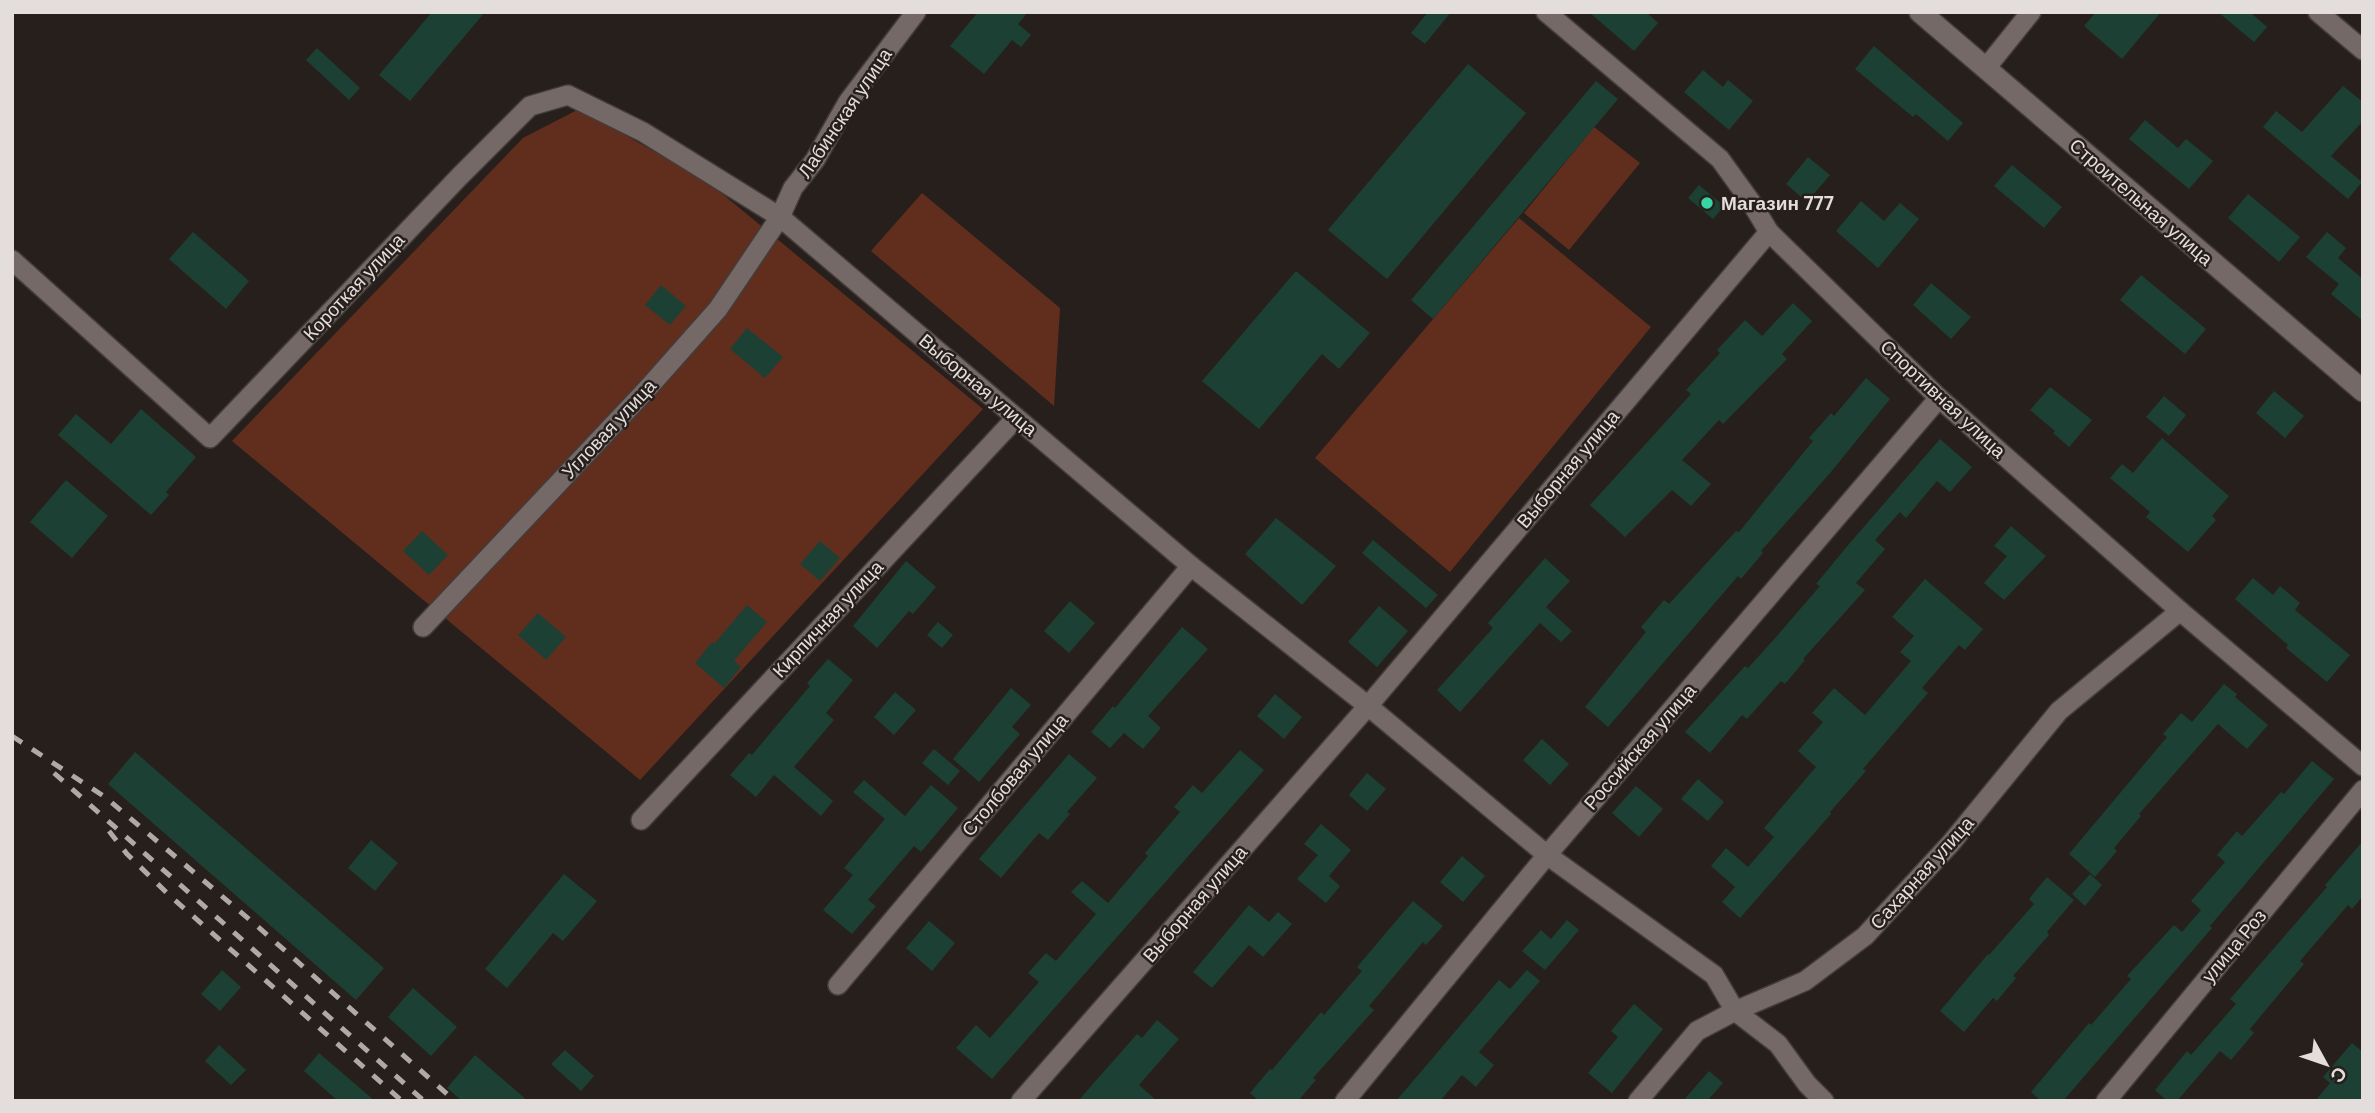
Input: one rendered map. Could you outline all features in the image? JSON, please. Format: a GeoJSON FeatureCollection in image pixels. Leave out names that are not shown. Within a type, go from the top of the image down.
{"type":"FeatureCollection","features":[{"type":"Feature","properties":{"kind":"street","name":"Лабинская улица"},"geometry":{"type":"LineString","coordinates":[[780,217],[793,188],[815,160],[848,102],[916,12]]}},
{"type":"Feature","properties":{"kind":"street","name":"Спортивная улица"},"geometry":{"type":"LineString","coordinates":[[1546,12],[1720,159],[1769,232],[1939,398],[2180,611],[2363,766]]}},
{"type":"Feature","properties":{"kind":"street","name":"Строительная улица"},"geometry":{"type":"LineString","coordinates":[[1920,12],[2363,391]]}},
{"type":"Feature","properties":{"kind":"street"},"geometry":{"type":"LineString","coordinates":[[1986,68],[2031,12]]}},
{"type":"Feature","properties":{"kind":"street"},"geometry":{"type":"LineString","coordinates":[[2318,12],[2363,50]]}},
{"type":"Feature","properties":{"kind":"street","name":"Выборная улица"},"geometry":{"type":"LineString","coordinates":[[568,95],[643,132],[780,217],[1191,566],[1368,706],[1547,855],[1714,975],[1735,1011]]}},
{"type":"Feature","properties":{"kind":"street","name":"Короткая улица"},"geometry":{"type":"LineString","coordinates":[[12,260],[210,438],[530,106],[568,95]]}},
{"type":"Feature","properties":{"kind":"street","name":"Угловая улица"},"geometry":{"type":"LineString","coordinates":[[423,627],[648,388],[718,309],[780,217]]}},
{"type":"Feature","properties":{"kind":"street","name":"Выборная улица"},"geometry":{"type":"LineString","coordinates":[[1021,1101],[1368,706],[1769,232]]}},
{"type":"Feature","properties":{"kind":"street","name":"Российская улица"},"geometry":{"type":"LineString","coordinates":[[1345,1101],[1547,855],[1939,398]]}},
{"type":"Feature","properties":{"kind":"street","name":"Кирпичная улица"},"geometry":{"type":"LineString","coordinates":[[641,820],[1016,418]]}},
{"type":"Feature","properties":{"kind":"street","name":"Столбовая улица"},"geometry":{"type":"LineString","coordinates":[[838,985],[1191,566]]}},
{"type":"Feature","properties":{"kind":"street","name":"Сахарная улица"},"geometry":{"type":"LineString","coordinates":[[1638,1101],[1697,1031],[1735,1011],[1805,981],[1865,936],[1951,843],[2059,711],[2180,611]]}},
{"type":"Feature","properties":{"kind":"street","name":"улица Роз"},"geometry":{"type":"LineString","coordinates":[[2106,1101],[2363,790]]}},
{"type":"Feature","properties":{"kind":"street"},"geometry":{"type":"LineString","coordinates":[[1735,1011],[1778,1044],[1807,1084],[1824,1101]]}},
{"type":"Feature","properties":{"kind":"shaded area"},"geometry":{"type":"Polygon","coordinates":[[[579,109],[708,182],[983,409],[640,780],[232,441],[523,138],[579,109]]]}},
{"type":"Feature","properties":{"kind":"shaded area"},"geometry":{"type":"Polygon","coordinates":[[[1594,127],[1640,163],[1569,250],[1524,213],[1594,127]]]}},
{"type":"Feature","properties":{"kind":"shaded area"},"geometry":{"type":"Polygon","coordinates":[[[922,193],[1060,308],[1054,406],[871,251],[922,193]]]}},
{"type":"Feature","properties":{"kind":"shaded area"},"geometry":{"type":"Polygon","coordinates":[[[1519,218],[1651,327],[1450,572],[1315,458],[1519,218]]]}},
{"type":"Feature","properties":{"kind":"building"},"geometry":{"type":"Polygon","coordinates":[[[432,12],[485,12],[410,101],[379,75],[432,12]]]}},
{"type":"Feature","properties":{"kind":"building"},"geometry":{"type":"Polygon","coordinates":[[[978,12],[1028,12],[1018,24],[1031,35],[1021,47],[1012,40],[984,74],[950,46],[978,12]]]}},
{"type":"Feature","properties":{"kind":"building"},"geometry":{"type":"Polygon","coordinates":[[[1428,12],[1451,12],[1425,44],[1411,33],[1428,12]]]}},
{"type":"Feature","properties":{"kind":"building"},"geometry":{"type":"Polygon","coordinates":[[[1589,12],[1646,12],[1658,23],[1634,51],[1589,12]]]}},
{"type":"Feature","properties":{"kind":"building"},"geometry":{"type":"Polygon","coordinates":[[[2096,12],[2161,12],[2122,59],[2084,26],[2096,12]]]}},
{"type":"Feature","properties":{"kind":"building"},"geometry":{"type":"Polygon","coordinates":[[[2218,12],[2250,12],[2267,27],[2254,42],[2218,12]]]}},
{"type":"Feature","properties":{"kind":"building"},"geometry":{"type":"Polygon","coordinates":[[[1874,46],[1963,123],[1948,141],[1916,114],[1913,117],[1855,69],[1874,46]]]}},
{"type":"Feature","properties":{"kind":"building"},"geometry":{"type":"Polygon","coordinates":[[[317,48],[360,88],[349,100],[306,60],[317,48]]]}},
{"type":"Feature","properties":{"kind":"building"},"geometry":{"type":"Polygon","coordinates":[[[1468,64],[1526,113],[1387,279],[1328,230],[1468,64]]]}},
{"type":"Feature","properties":{"kind":"building"},"geometry":{"type":"Polygon","coordinates":[[[1703,70],[1723,87],[1728,80],[1753,101],[1729,130],[1684,92],[1703,70]]]}},
{"type":"Feature","properties":{"kind":"building"},"geometry":{"type":"Polygon","coordinates":[[[1596,81],[1618,99],[1433,319],[1411,300],[1596,81]]]}},
{"type":"Feature","properties":{"kind":"building"},"geometry":{"type":"Polygon","coordinates":[[[2343,86],[2363,102],[2363,121],[2331,156],[2362,182],[2348,199],[2263,127],[2276,111],[2302,132],[2343,86]]]}},
{"type":"Feature","properties":{"kind":"building"},"geometry":{"type":"Polygon","coordinates":[[[2145,120],[2178,148],[2186,139],[2213,161],[2189,189],[2129,139],[2145,120]]]}},
{"type":"Feature","properties":{"kind":"building"},"geometry":{"type":"Polygon","coordinates":[[[1808,157],[1830,175],[1807,202],[1786,184],[1808,157]]]}},
{"type":"Feature","properties":{"kind":"building"},"geometry":{"type":"Polygon","coordinates":[[[2012,165],[2062,207],[2044,228],[1994,186],[2012,165]]]}},
{"type":"Feature","properties":{"kind":"building"},"geometry":{"type":"Polygon","coordinates":[[[1699,185],[1724,206],[1713,219],[1688,198],[1699,185]]]}},
{"type":"Feature","properties":{"kind":"building"},"geometry":{"type":"Polygon","coordinates":[[[2248,194],[2300,237],[2279,262],[2228,218],[2248,194]]]}},
{"type":"Feature","properties":{"kind":"building"},"geometry":{"type":"Polygon","coordinates":[[[1861,201],[1884,221],[1900,203],[1919,219],[1878,268],[1836,231],[1861,201]]]}},
{"type":"Feature","properties":{"kind":"building"},"geometry":{"type":"Polygon","coordinates":[[[193,232],[249,281],[226,309],[169,259],[193,232]]]}},
{"type":"Feature","properties":{"kind":"building"},"geometry":{"type":"Polygon","coordinates":[[[2327,232],[2346,248],[2338,258],[2363,279],[2363,321],[2331,294],[2339,284],[2306,257],[2327,232]]]}},
{"type":"Feature","properties":{"kind":"building"},"geometry":{"type":"Polygon","coordinates":[[[1296,271],[1370,333],[1339,369],[1322,354],[1259,429],[1202,381],[1296,271]]]}},
{"type":"Feature","properties":{"kind":"building"},"geometry":{"type":"Polygon","coordinates":[[[2141,275],[2206,329],[2185,354],[2120,300],[2141,275]]]}},
{"type":"Feature","properties":{"kind":"building"},"geometry":{"type":"Polygon","coordinates":[[[1931,283],[1971,317],[1951,339],[1913,305],[1931,283]]]}},
{"type":"Feature","properties":{"kind":"building"},"geometry":{"type":"Polygon","coordinates":[[[661,285],[686,306],[670,325],[645,305],[661,285]]]}},
{"type":"Feature","properties":{"kind":"building"},"geometry":{"type":"Polygon","coordinates":[[[1793,303],[1812,321],[1782,354],[1787,359],[1723,424],[1719,420],[1682,460],[1711,484],[1691,506],[1672,490],[1625,537],[1590,505],[1691,394],[1686,390],[1720,353],[1717,350],[1745,320],[1762,336],[1793,303]]]}},
{"type":"Feature","properties":{"kind":"building"},"geometry":{"type":"Polygon","coordinates":[[[747,328],[783,357],[765,378],[730,349],[747,328]]]}},
{"type":"Feature","properties":{"kind":"building"},"geometry":{"type":"Polygon","coordinates":[[[1866,378],[1890,399],[1831,472],[1761,551],[1763,553],[1741,579],[1738,576],[1608,727],[1585,707],[1646,632],[1641,627],[1664,600],[1669,604],[1736,531],[1739,532],[1813,441],[1809,438],[1831,413],[1834,416],[1866,378]]]}},
{"type":"Feature","properties":{"kind":"building"},"geometry":{"type":"Polygon","coordinates":[[[2050,387],[2092,420],[2069,447],[2030,410],[2050,387]]]}},
{"type":"Feature","properties":{"kind":"building"},"geometry":{"type":"Polygon","coordinates":[[[2274,391],[2304,416],[2285,438],[2256,413],[2274,391]]]}},
{"type":"Feature","properties":{"kind":"building"},"geometry":{"type":"Polygon","coordinates":[[[2164,396],[2186,415],[2169,436],[2146,417],[2164,396]]]}},
{"type":"Feature","properties":{"kind":"building"},"geometry":{"type":"Polygon","coordinates":[[[141,409],[196,457],[166,492],[169,495],[151,515],[58,435],[76,414],[111,444],[141,409]]]}},
{"type":"Feature","properties":{"kind":"building"},"geometry":{"type":"Polygon","coordinates":[[[2162,438],[2229,496],[2212,516],[2216,520],[2188,552],[2146,517],[2150,512],[2110,478],[2122,464],[2133,473],[2162,438]]]}},
{"type":"Feature","properties":{"kind":"building"},"geometry":{"type":"Polygon","coordinates":[[[1940,439],[1972,467],[1950,492],[1937,481],[1906,518],[1900,512],[1875,540],[1885,549],[1856,583],[1865,590],[1803,659],[1805,660],[1785,684],[1781,681],[1747,719],[1742,715],[1710,753],[1685,732],[1745,666],[1748,668],[1777,636],[1820,586],[1816,584],[1849,544],[1940,439]]]}},
{"type":"Feature","properties":{"kind":"building"},"geometry":{"type":"Polygon","coordinates":[[[66,480],[108,516],[72,558],[30,522],[66,480]]]}},
{"type":"Feature","properties":{"kind":"building"},"geometry":{"type":"Polygon","coordinates":[[[1276,518],[1336,566],[1302,605],[1245,554],[1276,518]]]}},
{"type":"Feature","properties":{"kind":"building"},"geometry":{"type":"Polygon","coordinates":[[[2011,526],[2046,556],[2004,600],[1984,583],[2007,556],[1994,546],[2011,526]]]}},
{"type":"Feature","properties":{"kind":"building"},"geometry":{"type":"Polygon","coordinates":[[[422,531],[448,555],[429,575],[403,551],[422,531]]]}},
{"type":"Feature","properties":{"kind":"building"},"geometry":{"type":"Polygon","coordinates":[[[1373,540],[1438,595],[1426,608],[1362,553],[1373,540]]]}},
{"type":"Feature","properties":{"kind":"building"},"geometry":{"type":"Polygon","coordinates":[[[820,541],[840,558],[820,581],[800,564],[820,541]]]}},
{"type":"Feature","properties":{"kind":"building"},"geometry":{"type":"Polygon","coordinates":[[[1545,558],[1570,581],[1546,607],[1572,631],[1561,642],[1540,623],[1460,712],[1437,690],[1493,628],[1488,623],[1545,558]]]}},
{"type":"Feature","properties":{"kind":"building"},"geometry":{"type":"Polygon","coordinates":[[[906,561],[936,587],[913,614],[909,611],[877,648],[853,626],[906,561]]]}},
{"type":"Feature","properties":{"kind":"building"},"geometry":{"type":"Polygon","coordinates":[[[2253,578],[2273,595],[2280,586],[2300,603],[2295,610],[2350,655],[2327,682],[2286,648],[2288,645],[2235,599],[2253,578]]]}},
{"type":"Feature","properties":{"kind":"building"},"geometry":{"type":"Polygon","coordinates":[[[1925,579],[1983,629],[1965,650],[1959,645],[1922,688],[1928,693],[1863,769],[1866,771],[1831,814],[1740,918],[1722,902],[1735,887],[1711,866],[1726,848],[1748,867],[1774,837],[1764,828],[1816,767],[1798,751],[1823,722],[1812,713],[1834,688],[1865,715],[1911,661],[1900,652],[1914,636],[1892,617],[1925,579]]]}},
{"type":"Feature","properties":{"kind":"building"},"geometry":{"type":"Polygon","coordinates":[[[1070,601],[1095,623],[1069,653],[1044,631],[1070,601]]]}},
{"type":"Feature","properties":{"kind":"building"},"geometry":{"type":"Polygon","coordinates":[[[747,605],[767,622],[734,661],[741,667],[724,688],[695,663],[747,605]]]}},
{"type":"Feature","properties":{"kind":"building"},"geometry":{"type":"Polygon","coordinates":[[[1379,606],[1408,631],[1377,667],[1348,642],[1379,606]]]}},
{"type":"Feature","properties":{"kind":"building"},"geometry":{"type":"Polygon","coordinates":[[[538,613],[566,637],[546,660],[518,635],[538,613]]]}},
{"type":"Feature","properties":{"kind":"building"},"geometry":{"type":"Polygon","coordinates":[[[938,622],[953,635],[942,648],[927,635],[938,622]]]}},
{"type":"Feature","properties":{"kind":"building"},"geometry":{"type":"Polygon","coordinates":[[[1182,627],[1208,649],[1148,716],[1161,728],[1143,749],[1124,733],[1110,748],[1091,732],[1113,706],[1115,708],[1182,627]]]}},
{"type":"Feature","properties":{"kind":"building"},"geometry":{"type":"Polygon","coordinates":[[[828,659],[853,680],[826,713],[834,720],[794,767],[833,801],[821,816],[774,775],[756,797],[730,775],[749,753],[752,755],[810,686],[807,683],[828,659]]]}},
{"type":"Feature","properties":{"kind":"building"},"geometry":{"type":"Polygon","coordinates":[[[2224,684],[2268,725],[2247,749],[2218,724],[2139,814],[2141,816],[2114,848],[2117,851],[2095,877],[2069,854],[2167,737],[2163,734],[2181,713],[2192,722],[2224,684]]]}},
{"type":"Feature","properties":{"kind":"building"},"geometry":{"type":"Polygon","coordinates":[[[1011,688],[1031,705],[1012,727],[1020,734],[979,782],[953,759],[1011,688]]]}},
{"type":"Feature","properties":{"kind":"building"},"geometry":{"type":"Polygon","coordinates":[[[895,692],[916,710],[894,735],[874,717],[895,692]]]}},
{"type":"Feature","properties":{"kind":"building"},"geometry":{"type":"Polygon","coordinates":[[[1275,694],[1302,717],[1284,739],[1257,716],[1275,694]]]}},
{"type":"Feature","properties":{"kind":"building"},"geometry":{"type":"Polygon","coordinates":[[[1542,739],[1569,764],[1550,785],[1523,760],[1542,739]]]}},
{"type":"Feature","properties":{"kind":"building"},"geometry":{"type":"Polygon","coordinates":[[[934,749],[960,771],[948,785],[922,763],[934,749]]]}},
{"type":"Feature","properties":{"kind":"building"},"geometry":{"type":"Polygon","coordinates":[[[1240,750],[1264,770],[992,1079],[956,1048],[976,1025],[990,1038],[1039,982],[1028,973],[1046,953],[1056,961],[1096,914],[1071,892],[1082,881],[1108,903],[1148,856],[1145,853],[1180,812],[1174,807],[1193,785],[1202,793],[1240,750]]]}},
{"type":"Feature","properties":{"kind":"building"},"geometry":{"type":"Polygon","coordinates":[[[135,752],[384,968],[356,1000],[108,784],[135,752]]]}},
{"type":"Feature","properties":{"kind":"building"},"geometry":{"type":"Polygon","coordinates":[[[1069,754],[1097,778],[1067,812],[1070,814],[1048,840],[1039,833],[1001,878],[979,859],[1069,754]]]}},
{"type":"Feature","properties":{"kind":"building"},"geometry":{"type":"Polygon","coordinates":[[[2312,761],[2334,779],[2210,926],[2212,928],[2063,1101],[2041,1101],[2031,1092],[2089,1023],[2091,1025],[2131,979],[2127,976],[2174,925],[2182,932],[2201,910],[2191,901],[2225,862],[2217,855],[2237,831],[2242,836],[2312,761]]]}},
{"type":"Feature","properties":{"kind":"building"},"geometry":{"type":"Polygon","coordinates":[[[1367,773],[1386,789],[1367,811],[1349,795],[1367,773]]]}},
{"type":"Feature","properties":{"kind":"building"},"geometry":{"type":"Polygon","coordinates":[[[1698,779],[1724,802],[1708,821],[1681,799],[1698,779]]]}},
{"type":"Feature","properties":{"kind":"building"},"geometry":{"type":"Polygon","coordinates":[[[864,780],[905,816],[931,785],[958,808],[921,852],[914,846],[868,900],[876,906],[852,934],[823,910],[853,875],[844,868],[885,819],[853,792],[864,780]]]}},
{"type":"Feature","properties":{"kind":"building"},"geometry":{"type":"Polygon","coordinates":[[[1636,786],[1663,809],[1639,837],[1612,813],[1636,786]]]}},
{"type":"Feature","properties":{"kind":"building"},"geometry":{"type":"Polygon","coordinates":[[[1321,824],[1351,850],[1329,876],[1340,886],[1326,903],[1297,879],[1318,855],[1304,844],[1321,824]]]}},
{"type":"Feature","properties":{"kind":"building"},"geometry":{"type":"Polygon","coordinates":[[[371,840],[398,863],[375,891],[348,868],[371,840]]]}},
{"type":"Feature","properties":{"kind":"building"},"geometry":{"type":"Polygon","coordinates":[[[2363,841],[2363,896],[2352,909],[2348,905],[2300,961],[2304,964],[2250,1029],[2254,1033],[2231,1060],[2220,1051],[2177,1101],[2167,1101],[2155,1090],[2187,1051],[2191,1055],[2236,1004],[2230,999],[2363,841]]]}},
{"type":"Feature","properties":{"kind":"building"},"geometry":{"type":"Polygon","coordinates":[[[1462,856],[1485,876],[1463,902],[1440,882],[1462,856]]]}},
{"type":"Feature","properties":{"kind":"building"},"geometry":{"type":"Polygon","coordinates":[[[564,874],[597,901],[563,941],[553,933],[507,988],[485,969],[564,874]]]}},
{"type":"Feature","properties":{"kind":"building"},"geometry":{"type":"Polygon","coordinates":[[[2090,874],[2102,885],[2085,906],[2072,894],[2090,874]]]}},
{"type":"Feature","properties":{"kind":"building"},"geometry":{"type":"Polygon","coordinates":[[[2047,877],[2074,900],[2047,932],[2049,935],[2013,976],[2016,978],[1997,1001],[1993,998],[1964,1032],[1940,1011],[2034,904],[2029,899],[2047,877]]]}},
{"type":"Feature","properties":{"kind":"building"},"geometry":{"type":"Polygon","coordinates":[[[1413,901],[1443,926],[1426,945],[1423,942],[1369,1006],[1374,1010],[1313,1078],[1316,1080],[1298,1101],[1259,1101],[1250,1093],[1321,1012],[1324,1015],[1362,971],[1357,967],[1413,901]]]}},
{"type":"Feature","properties":{"kind":"building"},"geometry":{"type":"Polygon","coordinates":[[[1249,905],[1269,922],[1278,912],[1292,924],[1263,957],[1249,945],[1212,988],[1193,972],[1249,905]]]}},
{"type":"Feature","properties":{"kind":"building"},"geometry":{"type":"Polygon","coordinates":[[[1567,920],[1579,930],[1545,970],[1522,951],[1541,930],[1551,939],[1567,920]]]}},
{"type":"Feature","properties":{"kind":"building"},"geometry":{"type":"Polygon","coordinates":[[[929,921],[955,943],[932,971],[906,948],[929,921]]]}},
{"type":"Feature","properties":{"kind":"building"},"geometry":{"type":"Polygon","coordinates":[[[222,970],[241,987],[220,1011],[201,994],[222,970]]]}},
{"type":"Feature","properties":{"kind":"building"},"geometry":{"type":"Polygon","coordinates":[[[1527,970],[1540,981],[1479,1052],[1494,1065],[1476,1087],[1462,1075],[1440,1101],[1396,1101],[1499,980],[1510,989],[1527,970]]]}},
{"type":"Feature","properties":{"kind":"building"},"geometry":{"type":"Polygon","coordinates":[[[413,988],[457,1027],[431,1056],[388,1017],[413,988]]]}},
{"type":"Feature","properties":{"kind":"building"},"geometry":{"type":"Polygon","coordinates":[[[1634,1004],[1663,1029],[1612,1093],[1588,1073],[1618,1037],[1611,1031],[1634,1004]]]}},
{"type":"Feature","properties":{"kind":"building"},"geometry":{"type":"Polygon","coordinates":[[[1157,1020],[1179,1039],[1139,1085],[1157,1101],[1078,1101],[1137,1034],[1142,1038],[1157,1020]]]}},
{"type":"Feature","properties":{"kind":"building"},"geometry":{"type":"Polygon","coordinates":[[[2352,1043],[2363,1052],[2363,1101],[2315,1101],[2330,1083],[2323,1077],[2352,1043]]]}},
{"type":"Feature","properties":{"kind":"building"},"geometry":{"type":"Polygon","coordinates":[[[219,1045],[246,1070],[231,1085],[205,1061],[219,1045]]]}},
{"type":"Feature","properties":{"kind":"building"},"geometry":{"type":"Polygon","coordinates":[[[565,1050],[594,1076],[581,1091],[551,1064],[565,1050]]]}},
{"type":"Feature","properties":{"kind":"building"},"geometry":{"type":"Polygon","coordinates":[[[319,1053],[375,1101],[338,1101],[304,1071],[319,1053]]]}},
{"type":"Feature","properties":{"kind":"building"},"geometry":{"type":"Polygon","coordinates":[[[475,1055],[528,1101],[462,1101],[447,1088],[475,1055]]]}},
{"type":"Feature","properties":{"kind":"building"},"geometry":{"type":"Polygon","coordinates":[[[1709,1071],[1723,1083],[1707,1101],[1683,1101],[1709,1071]]]}},
{"type":"Feature","properties":{"kind":"railway"},"geometry":{"type":"LineString","coordinates":[[12,736],[105,797],[256,925],[455,1101]]}},
{"type":"Feature","properties":{"kind":"railway"},"geometry":{"type":"LineString","coordinates":[[54,773],[424,1101]]}},
{"type":"Feature","properties":{"kind":"railway"},"geometry":{"type":"LineString","coordinates":[[109,831],[127,854],[168,894],[402,1101]]}},
{"type":"Feature","properties":{"kind":"place","name":"Магазин 777"},"geometry":{"type":"Point","coordinates":[1707,203]}}]}
